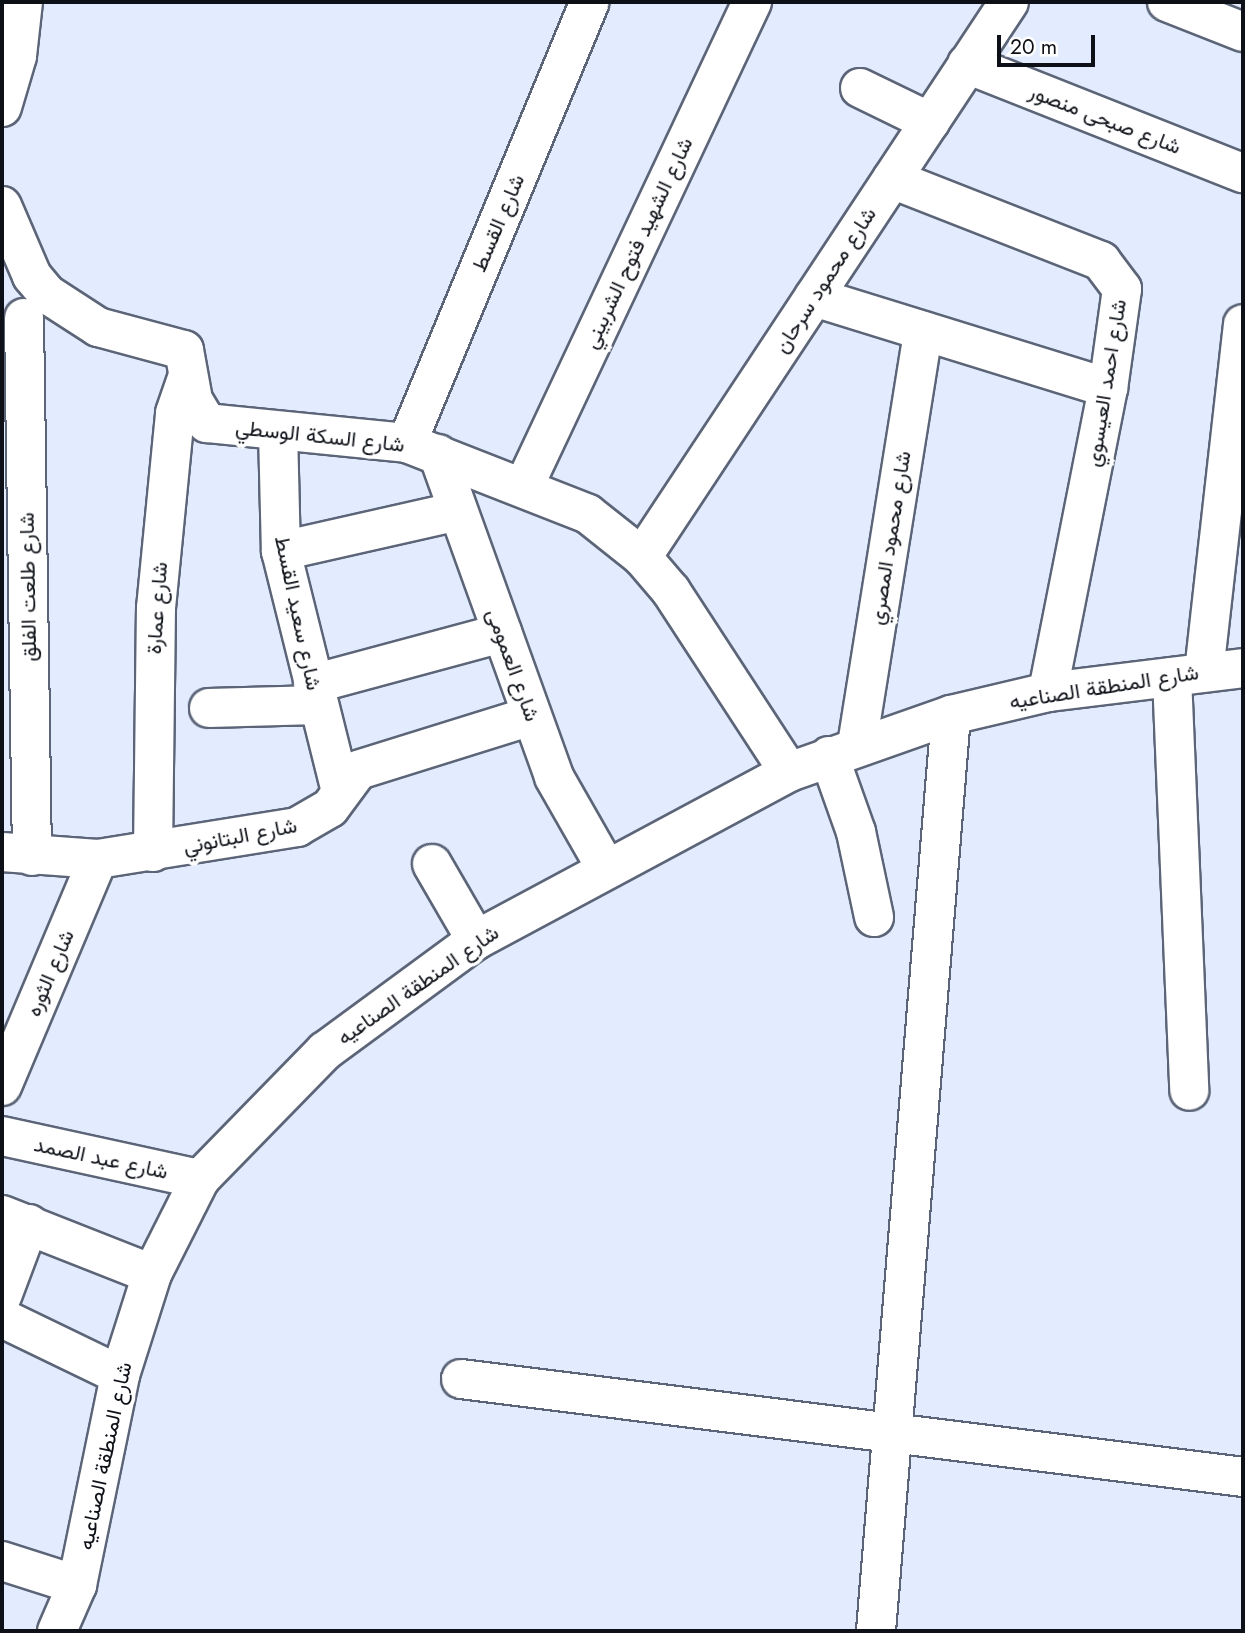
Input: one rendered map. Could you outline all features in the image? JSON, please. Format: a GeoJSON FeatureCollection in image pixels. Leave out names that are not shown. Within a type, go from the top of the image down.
{"type":"FeatureCollection","features":[{"type":"Feature","properties":{"kind":"street"},"geometry":{"type":"LineString","coordinates":[[2,107],[10,56],[23,2]]}},
{"type":"Feature","properties":{"kind":"street","name":"شارع القسط"},"geometry":{"type":"LineString","coordinates":[[422,449],[590,2]]}},
{"type":"Feature","properties":{"kind":"street","name":"شارع الشهيد فتوح الشربيني"},"geometry":{"type":"LineString","coordinates":[[525,484],[752,2]]}},
{"type":"Feature","properties":{"kind":"street","name":"شارع محمود سرحان"},"geometry":{"type":"LineString","coordinates":[[642,557],[1009,2]]}},
{"type":"Feature","properties":{"kind":"street"},"geometry":{"type":"LineString","coordinates":[[1167,2],[1243,32]]}},
{"type":"Feature","properties":{"kind":"street","name":"شارع صبحى منصور"},"geometry":{"type":"LineString","coordinates":[[967,64],[1243,173]]}},
{"type":"Feature","properties":{"kind":"street"},"geometry":{"type":"LineString","coordinates":[[859,88],[930,122]]}},
{"type":"Feature","properties":{"kind":"street","name":"شارع احمد العيسوي"},"geometry":{"type":"LineString","coordinates":[[892,179],[1114,271],[1122,289],[1108,388],[1048,692]]}},
{"type":"Feature","properties":{"kind":"street"},"geometry":{"type":"LineString","coordinates":[[2,206],[32,276],[77,317]]}},
{"type":"Feature","properties":{"kind":"street"},"geometry":{"type":"LineString","coordinates":[[814,297],[1108,388]]}},
{"type":"Feature","properties":{"kind":"street"},"geometry":{"type":"LineString","coordinates":[[13,318],[77,317],[173,343],[191,367]]}},
{"type":"Feature","properties":{"kind":"street","name":"شارع طلعت الفلق"},"geometry":{"type":"LineString","coordinates":[[13,318],[17,854]]}},
{"type":"Feature","properties":{"kind":"street"},"geometry":{"type":"LineString","coordinates":[[1189,1091],[1188,674],[1243,324]]}},
{"type":"Feature","properties":{"kind":"street","name":"شارع محمود المصري"},"geometry":{"type":"LineString","coordinates":[[843,751],[923,331]]}},
{"type":"Feature","properties":{"kind":"street","name":"شارع السكة الوسطي"},"geometry":{"type":"LineString","coordinates":[[191,367],[193,400],[207,423],[422,449],[525,484],[587,514],[642,557],[789,772]]}},
{"type":"Feature","properties":{"kind":"street","name":"شارع عمارة"},"geometry":{"type":"LineString","coordinates":[[153,852],[156,608],[175,413],[191,367]]}},
{"type":"Feature","properties":{"kind":"street","name":"شارع سعيد القسط"},"geometry":{"type":"LineString","coordinates":[[278,430],[281,551],[341,792]]}},
{"type":"Feature","properties":{"kind":"street","name":"شارع العمومى"},"geometry":{"type":"LineString","coordinates":[[422,449],[458,511],[554,777],[606,868]]}},
{"type":"Feature","properties":{"kind":"street"},"geometry":{"type":"LineString","coordinates":[[281,551],[458,511]]}},
{"type":"Feature","properties":{"kind":"street"},"geometry":{"type":"LineString","coordinates":[[209,708],[315,695],[502,633]]}},
{"type":"Feature","properties":{"kind":"street","name":"شارع المنطقة الصناعيه"},"geometry":{"type":"LineString","coordinates":[[57,1631],[77,1585],[120,1375],[152,1274],[200,1179],[324,1051],[475,940],[789,772],[951,715],[1048,692],[1243,668]]}},
{"type":"Feature","properties":{"kind":"street"},"geometry":{"type":"LineString","coordinates":[[876,1631],[897,1438],[951,715]]}},
{"type":"Feature","properties":{"kind":"street","name":"شارع البتانوني"},"geometry":{"type":"LineString","coordinates":[[17,854],[97,859],[297,827],[330,808],[341,792],[371,765],[531,716]]}},
{"type":"Feature","properties":{"kind":"street"},"geometry":{"type":"LineString","coordinates":[[843,751],[874,917]]}},
{"type":"Feature","properties":{"kind":"street","name":"شارع الثوره"},"geometry":{"type":"LineString","coordinates":[[2,1086],[97,859]]}},
{"type":"Feature","properties":{"kind":"street"},"geometry":{"type":"LineString","coordinates":[[432,864],[475,940]]}},
{"type":"Feature","properties":{"kind":"street","name":"شارع عبد الصمد"},"geometry":{"type":"LineString","coordinates":[[2,1136],[200,1179]]}},
{"type":"Feature","properties":{"kind":"street"},"geometry":{"type":"LineString","coordinates":[[2,1296],[15,1220],[152,1274]]}},
{"type":"Feature","properties":{"kind":"street"},"geometry":{"type":"LineString","coordinates":[[2,1318],[120,1375]]}},
{"type":"Feature","properties":{"kind":"street"},"geometry":{"type":"LineString","coordinates":[[461,1378],[897,1438],[1243,1477]]}},
{"type":"Feature","properties":{"kind":"street"},"geometry":{"type":"LineString","coordinates":[[2,1561],[77,1585]]}}]}
